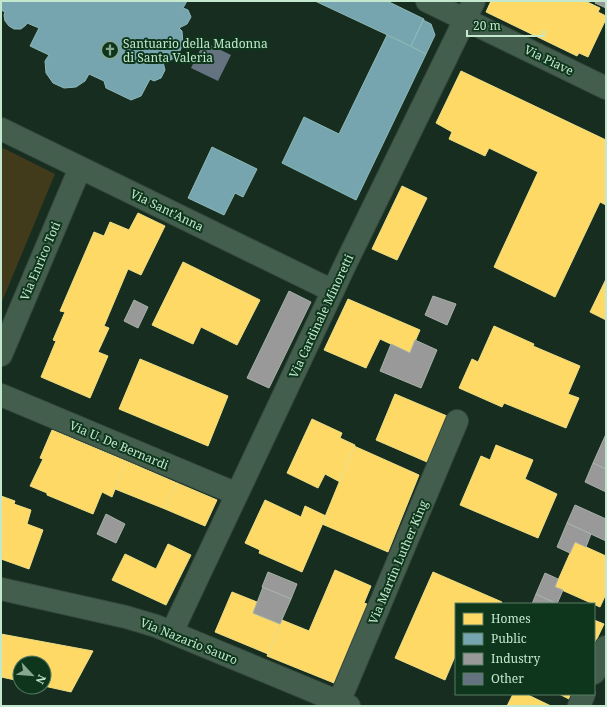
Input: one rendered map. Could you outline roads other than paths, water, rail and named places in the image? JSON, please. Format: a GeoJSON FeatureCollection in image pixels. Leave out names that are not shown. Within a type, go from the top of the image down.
{"type":"FeatureCollection","features":[{"type":"Feature","properties":{"kind":"street","name":"Via Piave"},"geometry":{"type":"LineString","coordinates":[[426,1],[469,10],[606,88]]}},
{"type":"Feature","properties":{"kind":"street","name":"Via Cardinale Minoretti"},"geometry":{"type":"LineString","coordinates":[[172,632],[333,291],[469,10]]}},
{"type":"Feature","properties":{"kind":"street","name":"Via Sant'Anna"},"geometry":{"type":"LineString","coordinates":[[1,129],[333,291]]}},
{"type":"Feature","properties":{"kind":"street","name":"Via Enrico Toti"},"geometry":{"type":"LineString","coordinates":[[1,355],[80,168]]}},
{"type":"Feature","properties":{"kind":"street","name":"Via U. De Bernardi"},"geometry":{"type":"LineString","coordinates":[[1,395],[237,494]]}},
{"type":"Feature","properties":{"kind":"street","name":"Via Martin Luther King"},"geometry":{"type":"LineString","coordinates":[[344,704],[457,421]]}},
{"type":"Feature","properties":{"kind":"street","name":"Via Nazario Sauro"},"geometry":{"type":"LineString","coordinates":[[1,589],[126,617],[156,626],[172,632],[314,699],[344,704]]}},
{"type":"Feature","properties":{"kind":"street"},"geometry":{"type":"LineString","coordinates":[[595,671],[606,647]]}},
{"type":"Feature","properties":{"kind":"street"},"geometry":{"type":"LineString","coordinates":[[579,706],[584,695]]}},
{"type":"Feature","properties":{"kind":"place","name":"Santuario della Madonna di Santa Valeria"},"geometry":{"type":"Point","coordinates":[110,50]}}]}
